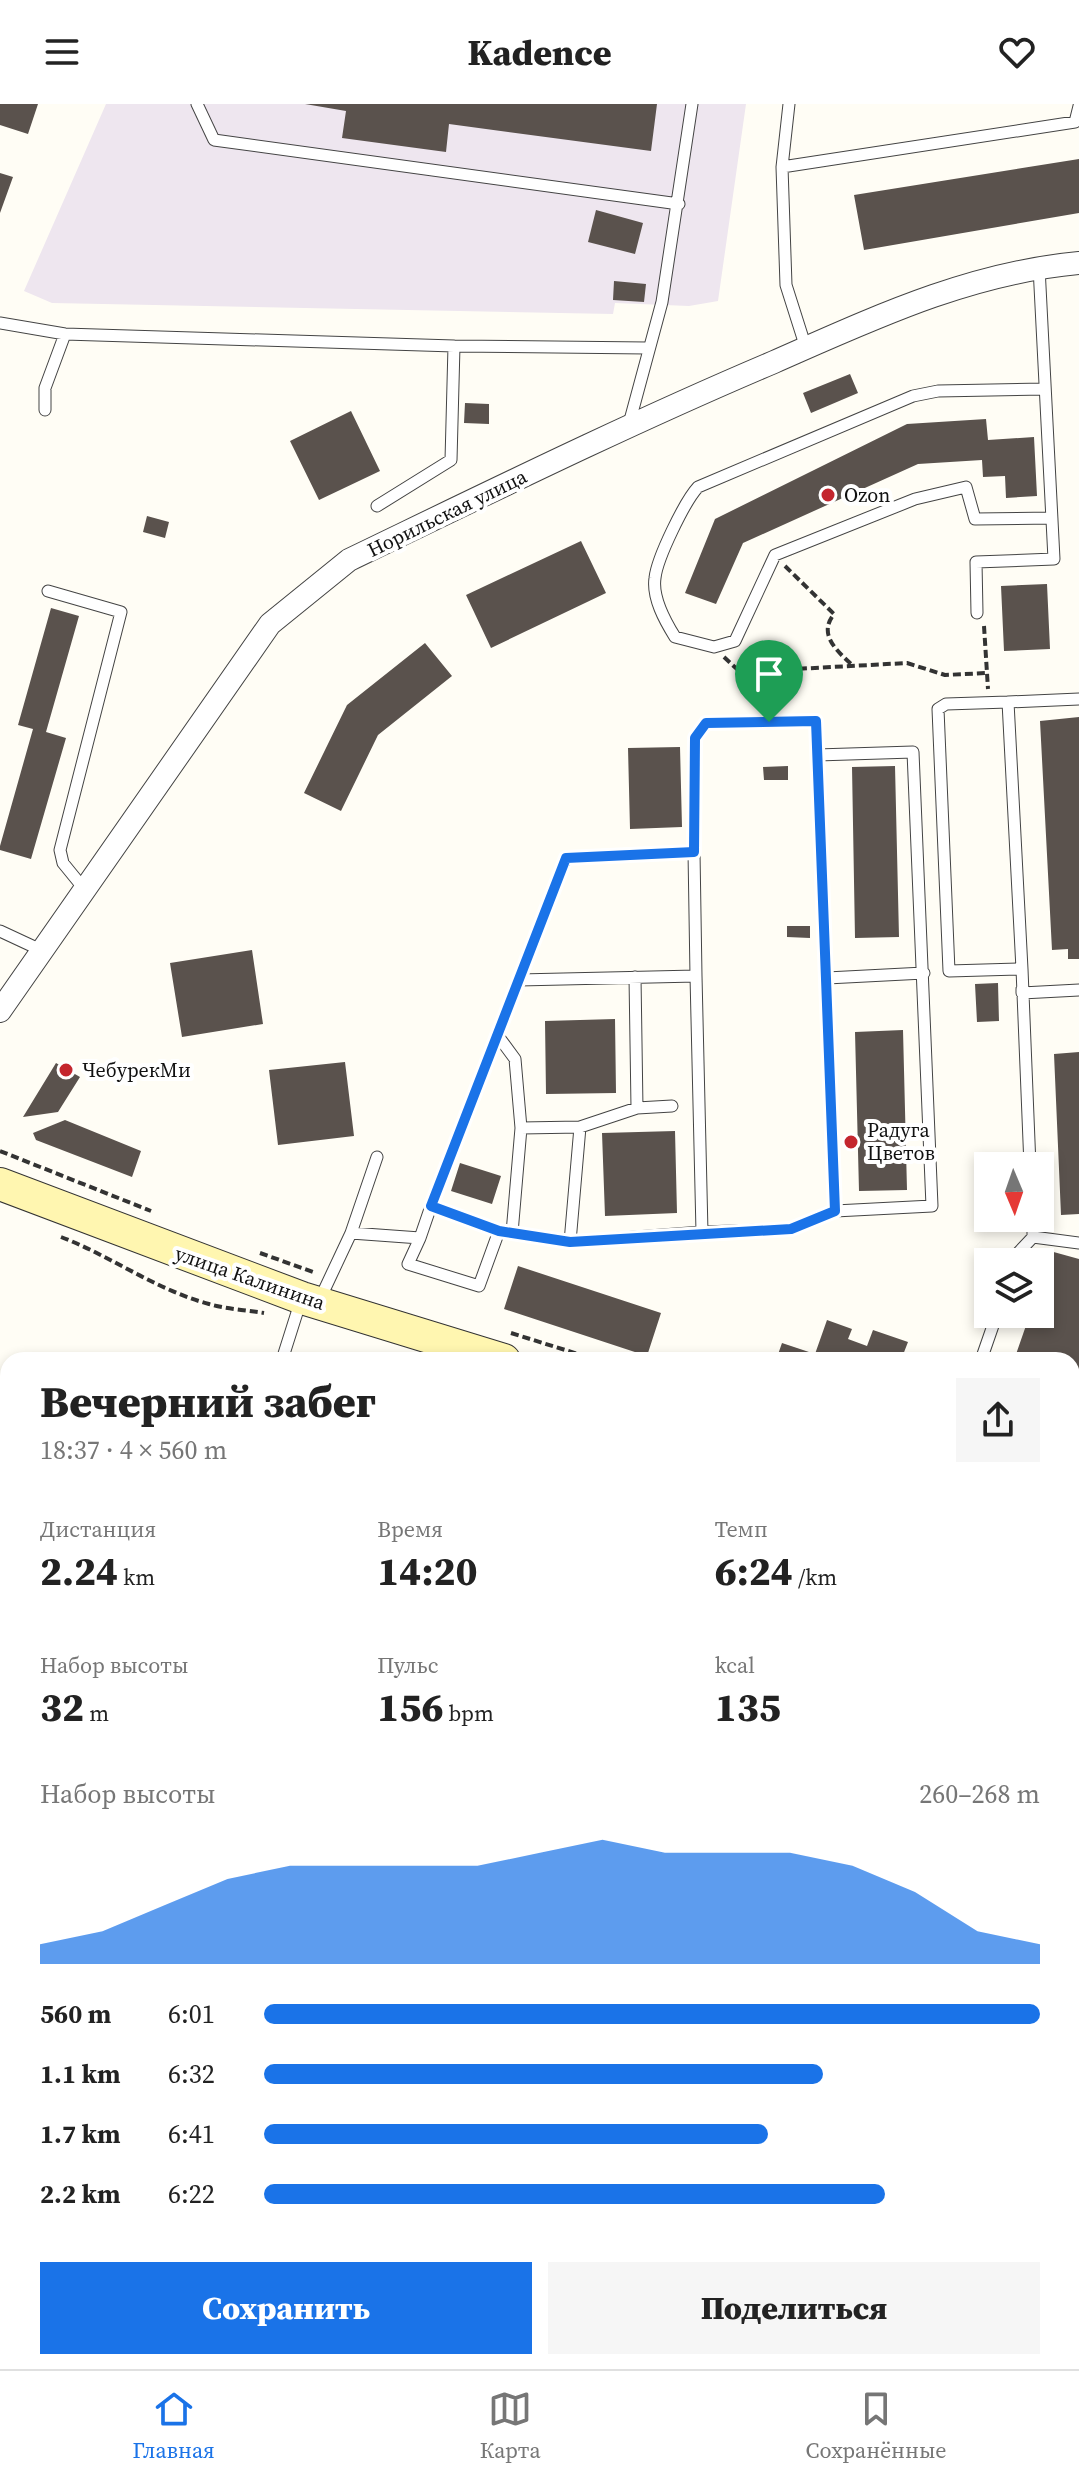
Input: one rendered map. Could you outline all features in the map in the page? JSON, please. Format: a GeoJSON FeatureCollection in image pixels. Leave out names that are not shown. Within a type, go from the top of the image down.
{"type":"FeatureCollection","features":[{"type":"Feature","properties":{"kind":"main road","name":"улица Калинина"},"geometry":{"type":"LineString","coordinates":[[0,1184],[311,1300],[505,1346]]}},
{"type":"Feature","properties":{"kind":"street","name":"Норильская улица"},"geometry":{"type":"LineString","coordinates":[[0,1011],[270,624],[349,560],[629,424],[895,307],[976,280],[1039,267],[1079,263]]}},
{"type":"Feature","properties":{"kind":"lane"},"geometry":{"type":"LineString","coordinates":[[197,104],[214,140],[679,204]]}},
{"type":"Feature","properties":{"kind":"lane"},"geometry":{"type":"LineString","coordinates":[[629,424],[647,348],[662,302],[692,104]]}},
{"type":"Feature","properties":{"kind":"lane"},"geometry":{"type":"LineString","coordinates":[[789,104],[782,167],[786,285],[806,348]]}},
{"type":"Feature","properties":{"kind":"lane"},"geometry":{"type":"LineString","coordinates":[[782,167],[1075,122],[1079,106]]}},
{"type":"Feature","properties":{"kind":"lane"},"geometry":{"type":"LineString","coordinates":[[977,613],[976,562],[1054,559],[1039,267]]}},
{"type":"Feature","properties":{"kind":"lane"},"geometry":{"type":"LineString","coordinates":[[0,323],[65,334],[454,346],[647,348]]}},
{"type":"Feature","properties":{"kind":"lane"},"geometry":{"type":"LineString","coordinates":[[45,410],[45,388],[65,334]]}},
{"type":"Feature","properties":{"kind":"lane"},"geometry":{"type":"LineString","coordinates":[[377,506],[451,460],[454,346]]}},
{"type":"Feature","properties":{"kind":"lane"},"geometry":{"type":"LineString","coordinates":[[1044,389],[938,391],[913,396],[698,487],[686,499],[654,579],[662,615],[675,637],[714,647],[735,641],[775,555],[915,499],[966,487],[975,519],[1052,518]]}},
{"type":"Feature","properties":{"kind":"lane"},"geometry":{"type":"LineString","coordinates":[[48,591],[121,612],[60,850],[63,863],[85,890]]}},
{"type":"Feature","properties":{"kind":"lane"},"geometry":{"type":"LineString","coordinates":[[1022,969],[949,971],[936,717],[938,709],[946,704],[1079,699]]}},
{"type":"Feature","properties":{"kind":"lane"},"geometry":{"type":"LineString","coordinates":[[1008,702],[1029,1152]]}},
{"type":"Feature","properties":{"kind":"lane"},"geometry":{"type":"LineString","coordinates":[[702,1232],[694,852],[695,738],[706,723],[816,721],[835,1211]]}},
{"type":"Feature","properties":{"kind":"lane"},"geometry":{"type":"LineString","coordinates":[[431,1206],[506,1232],[570,1242],[791,1229],[835,1211],[932,1206],[913,752],[817,755]]}},
{"type":"Feature","properties":{"kind":"lane"},"geometry":{"type":"LineString","coordinates":[[498,1036],[515,1059],[521,1128],[506,1232],[479,1286],[408,1264],[566,858],[694,852]]}},
{"type":"Feature","properties":{"kind":"lane"},"geometry":{"type":"LineString","coordinates":[[0,931],[44,951]]}},
{"type":"Feature","properties":{"kind":"lane"},"geometry":{"type":"LineString","coordinates":[[827,978],[924,973]]}},
{"type":"Feature","properties":{"kind":"lane"},"geometry":{"type":"LineString","coordinates":[[519,980],[696,976]]}},
{"type":"Feature","properties":{"kind":"lane"},"geometry":{"type":"LineString","coordinates":[[635,977],[637,1108]]}},
{"type":"Feature","properties":{"kind":"lane"},"geometry":{"type":"LineString","coordinates":[[1022,993],[1079,990]]}},
{"type":"Feature","properties":{"kind":"lane"},"geometry":{"type":"LineString","coordinates":[[521,1128],[580,1127],[637,1108],[672,1106]]}},
{"type":"Feature","properties":{"kind":"lane"},"geometry":{"type":"LineString","coordinates":[[570,1242],[580,1127]]}},
{"type":"Feature","properties":{"kind":"lane"},"geometry":{"type":"LineString","coordinates":[[286,1352],[311,1300],[351,1233],[377,1157]]}},
{"type":"Feature","properties":{"kind":"lane"},"geometry":{"type":"LineString","coordinates":[[1023,1248],[1033,1237],[1033,1232]]}},
{"type":"Feature","properties":{"kind":"lane"},"geometry":{"type":"LineString","coordinates":[[351,1233],[420,1238]]}},
{"type":"Feature","properties":{"kind":"lane"},"geometry":{"type":"LineString","coordinates":[[1033,1237],[1079,1243]]}},
{"type":"Feature","properties":{"kind":"lane"},"geometry":{"type":"LineString","coordinates":[[984,1352],[992,1328]]}},
{"type":"Feature","properties":{"kind":"path"},"geometry":{"type":"LineString","coordinates":[[775,555],[834,614],[828,621],[827,633],[833,647],[851,664]]}},
{"type":"Feature","properties":{"kind":"path"},"geometry":{"type":"LineString","coordinates":[[977,613],[977,619],[984,619],[989,703]]}},
{"type":"Feature","properties":{"kind":"path"},"geometry":{"type":"LineString","coordinates":[[714,647],[753,684],[769,722]]}},
{"type":"Feature","properties":{"kind":"path"},"geometry":{"type":"LineString","coordinates":[[739,672],[907,663],[945,675],[987,673]]}},
{"type":"Feature","properties":{"kind":"path"},"geometry":{"type":"LineString","coordinates":[[0,1151],[157,1214]]}},
{"type":"Feature","properties":{"kind":"path"},"geometry":{"type":"LineString","coordinates":[[56,1235],[98,1251],[158,1284],[209,1304],[311,1300]]}},
{"type":"Feature","properties":{"kind":"path"},"geometry":{"type":"LineString","coordinates":[[258,1252],[311,1300]]}},
{"type":"Feature","properties":{"kind":"path"},"geometry":{"type":"LineString","coordinates":[[505,1346],[544,1352]]}},
{"type":"Feature","properties":{"kind":"shaded area"},"geometry":{"type":"Polygon","coordinates":[[[106,104],[746,104],[718,301],[689,306],[615,303],[613,314],[52,303],[24,291],[106,104]]]}},
{"type":"Feature","properties":{"kind":"building"},"geometry":{"type":"Polygon","coordinates":[[[0,104],[38,104],[28,134],[0,125],[0,104]]]}},
{"type":"Feature","properties":{"kind":"building"},"geometry":{"type":"Polygon","coordinates":[[[305,104],[657,104],[651,151],[449,124],[446,152],[342,138],[346,111],[305,104]]]}},
{"type":"Feature","properties":{"kind":"building"},"geometry":{"type":"Polygon","coordinates":[[[1079,159],[1079,213],[864,250],[854,195],[1079,159]]]}},
{"type":"Feature","properties":{"kind":"building"},"geometry":{"type":"Polygon","coordinates":[[[0,173],[13,177],[0,213],[0,173]]]}},
{"type":"Feature","properties":{"kind":"building"},"geometry":{"type":"Polygon","coordinates":[[[596,210],[643,223],[635,254],[588,242],[596,210]]]}},
{"type":"Feature","properties":{"kind":"building"},"geometry":{"type":"Polygon","coordinates":[[[614,281],[646,284],[644,302],[613,300],[614,281]]]}},
{"type":"Feature","properties":{"kind":"building"},"geometry":{"type":"Polygon","coordinates":[[[850,374],[858,393],[811,413],[803,393],[850,374]]]}},
{"type":"Feature","properties":{"kind":"building"},"geometry":{"type":"Polygon","coordinates":[[[465,403],[489,404],[489,424],[464,423],[465,403]]]}},
{"type":"Feature","properties":{"kind":"building"},"geometry":{"type":"Polygon","coordinates":[[[351,411],[380,471],[319,500],[290,441],[351,411]]]}},
{"type":"Feature","properties":{"kind":"building"},"geometry":{"type":"Polygon","coordinates":[[[986,419],[988,440],[1034,437],[1037,496],[1006,498],[1005,476],[983,477],[982,460],[918,464],[743,543],[716,604],[685,593],[715,519],[907,424],[986,419]]]}},
{"type":"Feature","properties":{"kind":"building"},"geometry":{"type":"Polygon","coordinates":[[[147,516],[169,522],[165,538],[143,532],[147,516]]]}},
{"type":"Feature","properties":{"kind":"building"},"geometry":{"type":"Polygon","coordinates":[[[581,541],[606,593],[491,648],[466,595],[581,541]]]}},
{"type":"Feature","properties":{"kind":"building"},"geometry":{"type":"Polygon","coordinates":[[[1047,584],[1050,649],[1004,651],[1001,586],[1047,584]]]}},
{"type":"Feature","properties":{"kind":"building"},"geometry":{"type":"Polygon","coordinates":[[[51,608],[79,616],[46,732],[66,738],[31,859],[0,850],[0,846],[33,729],[18,725],[51,608]]]}},
{"type":"Feature","properties":{"kind":"building"},"geometry":{"type":"Polygon","coordinates":[[[425,643],[452,676],[378,735],[341,811],[304,793],[347,705],[425,643]]]}},
{"type":"Feature","properties":{"kind":"building"},"geometry":{"type":"Polygon","coordinates":[[[1079,717],[1079,959],[1068,959],[1068,949],[1052,950],[1040,721],[1079,717]]]}},
{"type":"Feature","properties":{"kind":"building"},"geometry":{"type":"Polygon","coordinates":[[[680,747],[682,827],[630,829],[628,748],[680,747]]]}},
{"type":"Feature","properties":{"kind":"building"},"geometry":{"type":"Polygon","coordinates":[[[788,766],[788,780],[764,780],[763,767],[788,766]]]}},
{"type":"Feature","properties":{"kind":"building"},"geometry":{"type":"Polygon","coordinates":[[[895,766],[899,937],[855,938],[852,767],[895,766]]]}},
{"type":"Feature","properties":{"kind":"building"},"geometry":{"type":"Polygon","coordinates":[[[787,926],[810,926],[810,938],[787,937],[787,926]]]}},
{"type":"Feature","properties":{"kind":"building"},"geometry":{"type":"Polygon","coordinates":[[[252,950],[263,1024],[182,1037],[170,963],[252,950]]]}},
{"type":"Feature","properties":{"kind":"building"},"geometry":{"type":"Polygon","coordinates":[[[998,983],[999,1021],[977,1022],[975,984],[998,983]]]}},
{"type":"Feature","properties":{"kind":"building"},"geometry":{"type":"Polygon","coordinates":[[[615,1019],[616,1093],[546,1094],[545,1021],[615,1019]]]}},
{"type":"Feature","properties":{"kind":"building"},"geometry":{"type":"Polygon","coordinates":[[[903,1030],[907,1190],[859,1191],[855,1032],[903,1030]]]}},
{"type":"Feature","properties":{"kind":"building"},"geometry":{"type":"Polygon","coordinates":[[[1079,1052],[1079,1214],[1061,1215],[1054,1054],[1079,1052]]]}},
{"type":"Feature","properties":{"kind":"building"},"geometry":{"type":"Polygon","coordinates":[[[345,1062],[354,1136],[278,1145],[269,1070],[345,1062]]]}},
{"type":"Feature","properties":{"kind":"building"},"geometry":{"type":"Polygon","coordinates":[[[56,1063],[80,1077],[58,1112],[23,1117],[56,1063]]]}},
{"type":"Feature","properties":{"kind":"building"},"geometry":{"type":"Polygon","coordinates":[[[65,1120],[141,1151],[132,1177],[36,1140],[33,1133],[65,1120]]]}},
{"type":"Feature","properties":{"kind":"building"},"geometry":{"type":"Polygon","coordinates":[[[675,1131],[677,1213],[605,1216],[602,1133],[675,1131]]]}},
{"type":"Feature","properties":{"kind":"building"},"geometry":{"type":"Polygon","coordinates":[[[460,1163],[501,1176],[492,1204],[451,1191],[460,1163]]]}},
{"type":"Feature","properties":{"kind":"building"},"geometry":{"type":"Polygon","coordinates":[[[1054,1252],[1079,1259],[1079,1352],[1017,1352],[1025,1328],[1054,1328],[1054,1252]]]}},
{"type":"Feature","properties":{"kind":"building"},"geometry":{"type":"Polygon","coordinates":[[[518,1266],[661,1313],[648,1352],[635,1352],[504,1309],[518,1266]]]}},
{"type":"Feature","properties":{"kind":"building"},"geometry":{"type":"Polygon","coordinates":[[[827,1320],[852,1329],[848,1339],[867,1346],[873,1330],[908,1342],[904,1352],[816,1352],[827,1320]]]}},
{"type":"Feature","properties":{"kind":"building"},"geometry":{"type":"Polygon","coordinates":[[[782,1343],[809,1352],[779,1352],[782,1343]]]}},
{"type":"Feature","properties":{"kind":"place","name":"Ozon"},"geometry":{"type":"Point","coordinates":[828,495]}},
{"type":"Feature","properties":{"kind":"place","name":"ЧебурекМи"},"geometry":{"type":"Point","coordinates":[66,1070]}},
{"type":"Feature","properties":{"kind":"place","name":"Радуга Цветов"},"geometry":{"type":"Point","coordinates":[851,1142]}},
{"type":"Feature","properties":{"kind":"route"},"geometry":{"type":"LineString","coordinates":[[816,721],[835,1211],[791,1229],[570,1242],[499,1231],[431,1206],[566,858],[694,852],[695,738],[706,723],[769,722],[816,721]]}}]}
